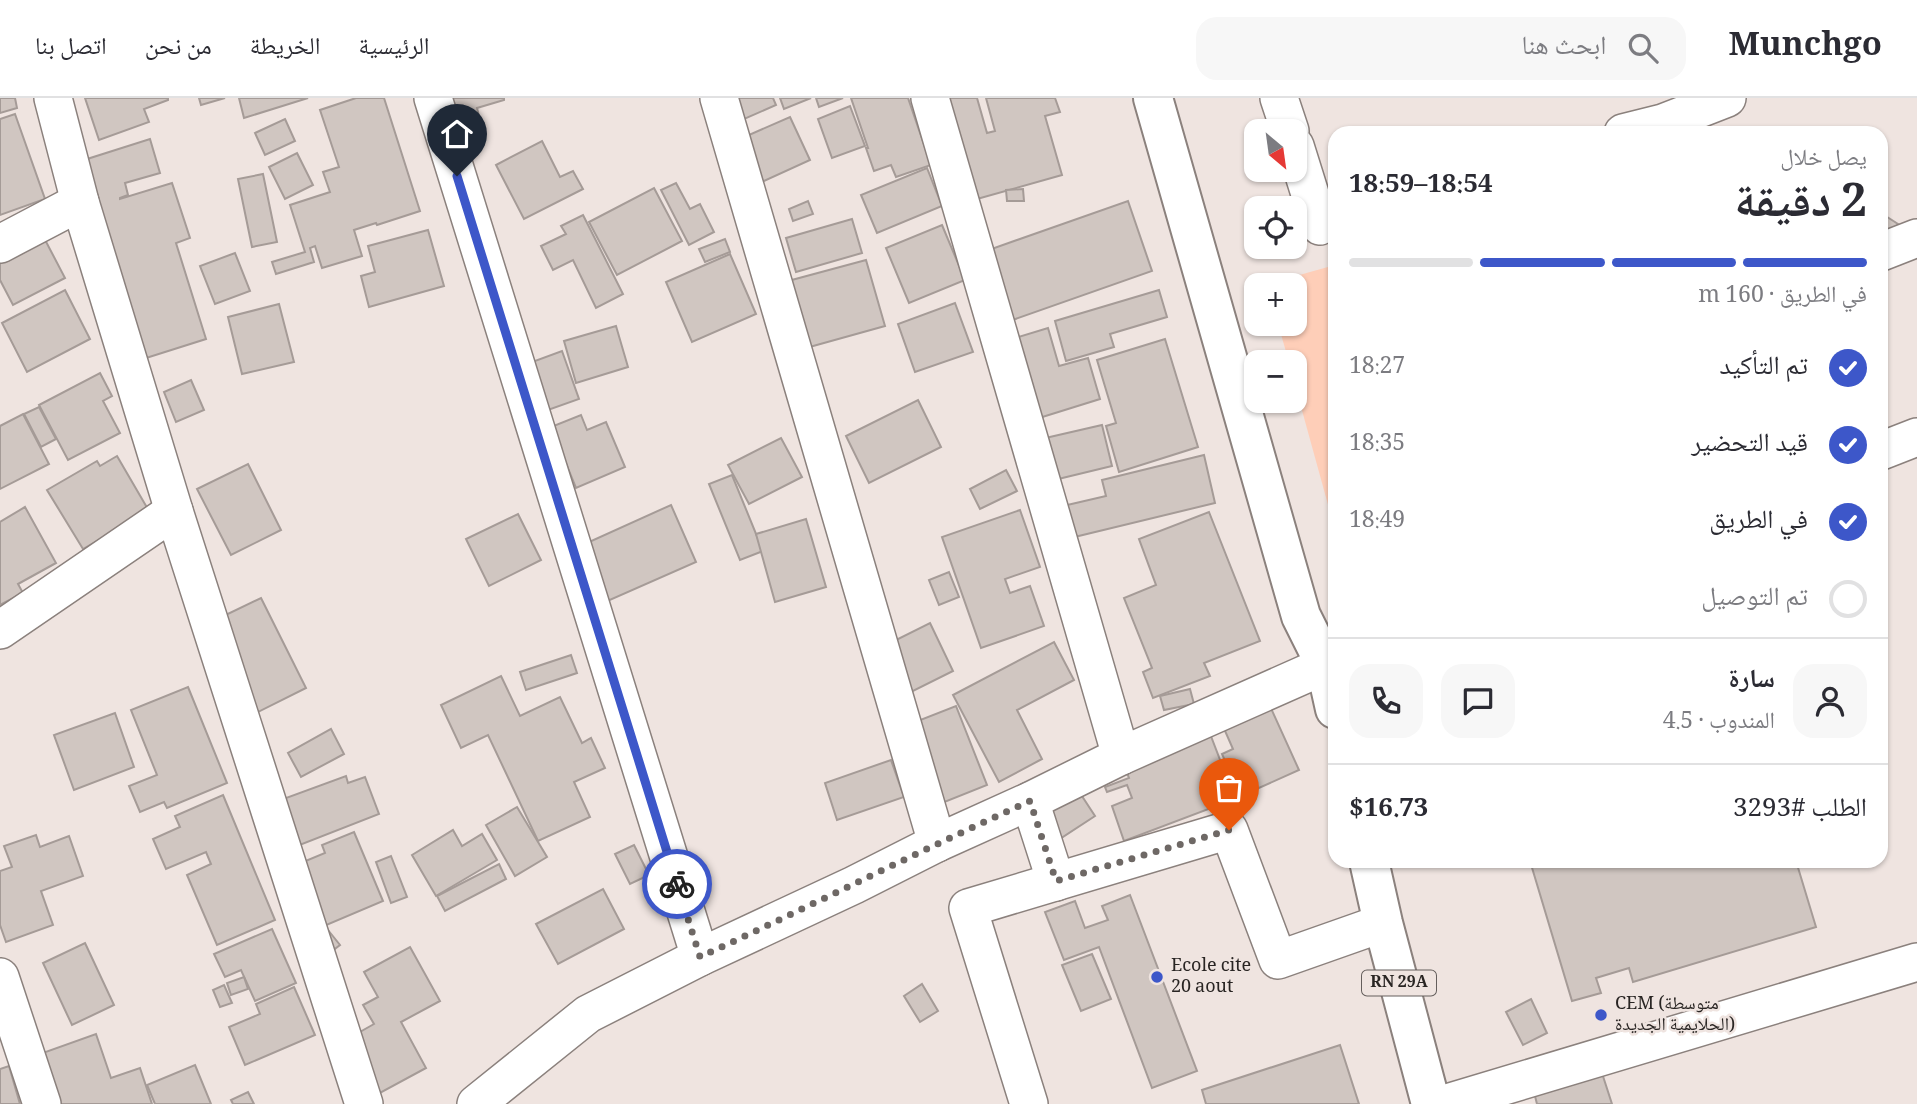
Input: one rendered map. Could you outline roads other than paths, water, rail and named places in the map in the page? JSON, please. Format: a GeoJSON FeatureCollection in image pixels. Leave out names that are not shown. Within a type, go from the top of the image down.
{"type":"FeatureCollection","features":[{"type":"Feature","properties":{"kind":"main road"},"geometry":{"type":"LineString","coordinates":[[1153,98],[1301,616],[1328,659]]}},
{"type":"Feature","properties":{"kind":"main road","name":"RN 29A"},"geometry":{"type":"LineString","coordinates":[[1371,868],[1431,1104]]}},
{"type":"Feature","properties":{"kind":"street"},"geometry":{"type":"LineString","coordinates":[[53,98],[80,202],[174,511],[363,1104]]}},
{"type":"Feature","properties":{"kind":"street"},"geometry":{"type":"LineString","coordinates":[[433,98],[700,957]]}},
{"type":"Feature","properties":{"kind":"street"},"geometry":{"type":"LineString","coordinates":[[719,98],[937,843]]}},
{"type":"Feature","properties":{"kind":"street"},"geometry":{"type":"LineString","coordinates":[[930,98],[1121,756]]}},
{"type":"Feature","properties":{"kind":"street"},"geometry":{"type":"LineString","coordinates":[[1279,98],[1286,119]]}},
{"type":"Feature","properties":{"kind":"street"},"geometry":{"type":"LineString","coordinates":[[1642,126],[1727,98]]}},
{"type":"Feature","properties":{"kind":"street"},"geometry":{"type":"LineString","coordinates":[[1307,175],[1324,216]]}},
{"type":"Feature","properties":{"kind":"street"},"geometry":{"type":"LineString","coordinates":[[0,244],[80,202]]}},
{"type":"Feature","properties":{"kind":"street"},"geometry":{"type":"LineString","coordinates":[[1888,249],[1917,238]]}},
{"type":"Feature","properties":{"kind":"street"},"geometry":{"type":"LineString","coordinates":[[1888,449],[1917,437]]}},
{"type":"Feature","properties":{"kind":"street"},"geometry":{"type":"LineString","coordinates":[[0,630],[174,511]]}},
{"type":"Feature","properties":{"kind":"street"},"geometry":{"type":"LineString","coordinates":[[476,1104],[588,1014],[937,843],[1328,663]]}},
{"type":"Feature","properties":{"kind":"street"},"geometry":{"type":"LineString","coordinates":[[1030,801],[1056,881]]}},
{"type":"Feature","properties":{"kind":"street"},"geometry":{"type":"LineString","coordinates":[[1029,1104],[968,908],[1229,830],[1278,960],[1383,923]]}},
{"type":"Feature","properties":{"kind":"street"},"geometry":{"type":"LineString","coordinates":[[1444,1104],[1917,962]]}},
{"type":"Feature","properties":{"kind":"street"},"geometry":{"type":"LineString","coordinates":[[0,977],[41,1104]]}},
{"type":"Feature","properties":{"kind":"place","name":"Ecole cite 20 aout"},"geometry":{"type":"Point","coordinates":[1157,977]}},
{"type":"Feature","properties":{"kind":"place","name":"CEM (متوسطة الحلايمية الجديدة)"},"geometry":{"type":"Point","coordinates":[1601,1015]}}]}
